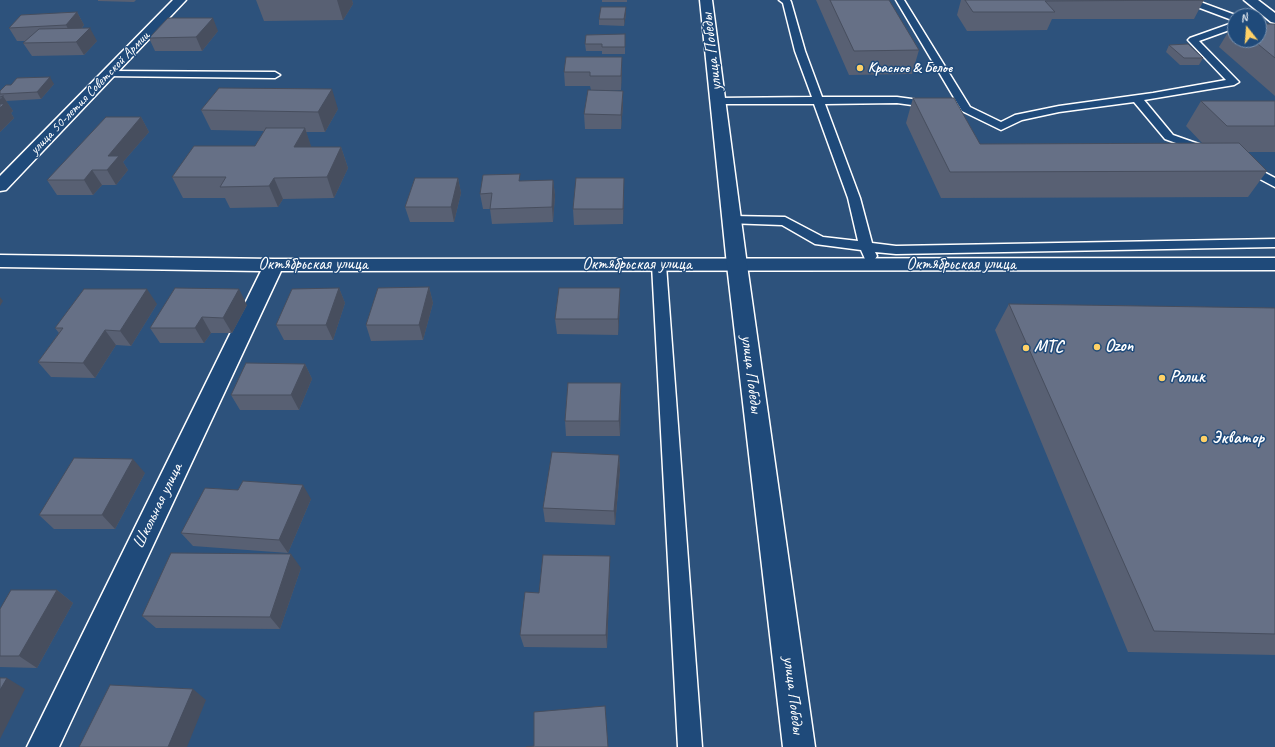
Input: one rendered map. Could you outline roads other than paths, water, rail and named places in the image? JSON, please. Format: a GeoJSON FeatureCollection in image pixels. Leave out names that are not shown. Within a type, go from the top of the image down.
{"type":"FeatureCollection","features":[{"type":"Feature","properties":{"kind":"street","name":"улица 50-летия Советской Армии"},"geometry":{"type":"LineString","coordinates":[[0,186],[180,0]]}},
{"type":"Feature","properties":{"kind":"street","name":"улица Победы"},"geometry":{"type":"LineString","coordinates":[[706,0],[737,266],[799,747]]}},
{"type":"Feature","properties":{"kind":"street"},"geometry":{"type":"LineString","coordinates":[[1250,0],[1273,25]]}},
{"type":"Feature","properties":{"kind":"street","name":"Октябрьская улица"},"geometry":{"type":"LineString","coordinates":[[0,262],[274,265],[737,266],[1275,264]]}},
{"type":"Feature","properties":{"kind":"street","name":"Школьная улица"},"geometry":{"type":"LineString","coordinates":[[43,747],[274,265]]}},
{"type":"Feature","properties":{"kind":"lane"},"geometry":{"type":"LineString","coordinates":[[783,0],[787,2],[800,51],[854,198],[866,247],[873,265]]}},
{"type":"Feature","properties":{"kind":"lane"},"geometry":{"type":"LineString","coordinates":[[900,0],[966,109]]}},
{"type":"Feature","properties":{"kind":"lane"},"geometry":{"type":"LineString","coordinates":[[1187,0],[1227,15]]}},
{"type":"Feature","properties":{"kind":"lane"},"geometry":{"type":"LineString","coordinates":[[718,101],[897,100],[966,109],[1001,126],[1018,117],[1059,109],[1137,99],[1234,82],[1193,40],[1227,28]]}},
{"type":"Feature","properties":{"kind":"lane"},"geometry":{"type":"LineString","coordinates":[[108,74],[275,74]]}},
{"type":"Feature","properties":{"kind":"lane"},"geometry":{"type":"LineString","coordinates":[[1137,99],[1168,136],[1220,155]]}},
{"type":"Feature","properties":{"kind":"lane"},"geometry":{"type":"LineString","coordinates":[[1234,161],[1275,183]]}},
{"type":"Feature","properties":{"kind":"lane"},"geometry":{"type":"LineString","coordinates":[[732,220],[785,221],[820,241],[896,250],[1275,243]]}},
{"type":"Feature","properties":{"kind":"lane"},"geometry":{"type":"LineString","coordinates":[[659,265],[690,747]]}},
{"type":"Feature","properties":{"kind":"place","name":"Красное & Белое"},"geometry":{"type":"Point","coordinates":[860,68]}},
{"type":"Feature","properties":{"kind":"place","name":"Ozon"},"geometry":{"type":"Point","coordinates":[1097,347]}},
{"type":"Feature","properties":{"kind":"place","name":"МТС"},"geometry":{"type":"Point","coordinates":[1026,348]}},
{"type":"Feature","properties":{"kind":"place","name":"Ролик"},"geometry":{"type":"Point","coordinates":[1162,378]}},
{"type":"Feature","properties":{"kind":"place","name":"Экватор"},"geometry":{"type":"Point","coordinates":[1204,439]}}]}
